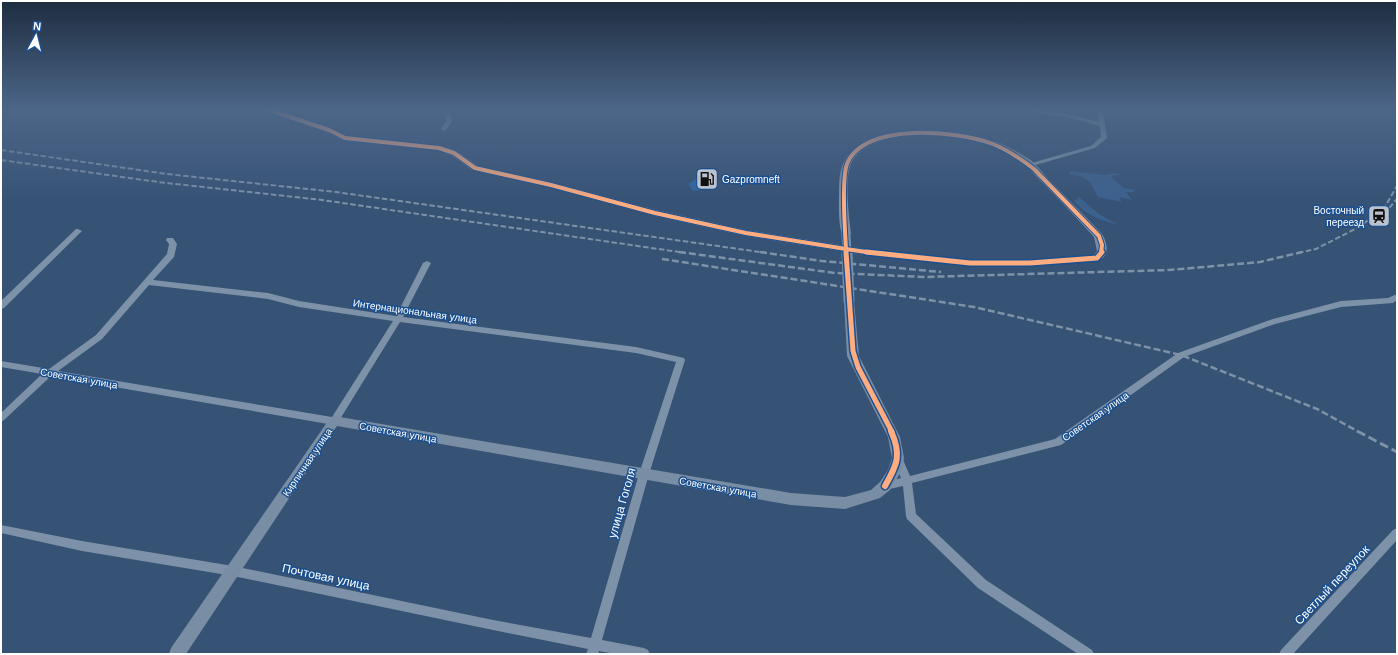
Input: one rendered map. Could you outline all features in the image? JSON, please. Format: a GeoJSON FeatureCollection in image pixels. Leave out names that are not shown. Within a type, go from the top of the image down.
{"type":"FeatureCollection","features":[{"type":"Feature","properties":{"kind":"street"},"geometry":{"type":"LineString","coordinates":[[369,141],[439,148],[454,153],[475,168],[551,184],[655,213],[746,233],[878,254],[963,262],[1030,263],[1096,258],[1102,252],[1102,244],[1099,236],[1030,165],[1009,150],[981,141]]}},
{"type":"Feature","properties":{"kind":"street"},"geometry":{"type":"LineString","coordinates":[[878,141],[856,151],[847,164],[844,182],[849,301],[854,356],[894,437],[898,458],[907,480],[911,516],[982,584],[1088,654]]}},
{"type":"Feature","properties":{"kind":"street"},"geometry":{"type":"LineString","coordinates":[[1030,165],[1093,148],[1101,141]]}},
{"type":"Feature","properties":{"kind":"street"},"geometry":{"type":"LineString","coordinates":[[1,306],[78,231]]}},
{"type":"Feature","properties":{"kind":"street"},"geometry":{"type":"LineString","coordinates":[[1,418],[49,373],[99,337],[170,255],[173,244],[170,240]]}},
{"type":"Feature","properties":{"kind":"street","name":"Кирпичная улица"},"geometry":{"type":"LineString","coordinates":[[177,654],[334,422],[398,319],[426,263]]}},
{"type":"Feature","properties":{"kind":"street","name":"Интернациональная улица"},"geometry":{"type":"LineString","coordinates":[[147,282],[268,296],[299,304],[398,319],[636,350],[681,360]]}},
{"type":"Feature","properties":{"kind":"street","name":"Советская улица"},"geometry":{"type":"LineString","coordinates":[[1,364],[791,499],[845,503],[874,494],[885,486],[1058,442],[1181,355],[1273,322],[1341,304],[1390,301],[1397,297]]}},
{"type":"Feature","properties":{"kind":"street","name":"улица Гоголя"},"geometry":{"type":"LineString","coordinates":[[593,649],[644,474],[681,360]]}},
{"type":"Feature","properties":{"kind":"street"},"geometry":{"type":"LineString","coordinates":[[885,486],[894,472],[898,458]]}},
{"type":"Feature","properties":{"kind":"street","name":"Почтовая улица"},"geometry":{"type":"LineString","coordinates":[[1,529],[82,546],[233,571],[493,625],[593,649],[644,654]]}},
{"type":"Feature","properties":{"kind":"street","name":"Светлый переулок"},"geometry":{"type":"LineString","coordinates":[[1285,654],[1397,533]]}},
{"type":"Feature","properties":{"kind":"shaded area"},"geometry":{"type":"Polygon","coordinates":[[[1069,171],[1106,175],[1113,173],[1121,174],[1112,176],[1113,179],[1124,188],[1135,190],[1133,192],[1126,192],[1132,200],[1120,197],[1121,202],[1098,197],[1093,187],[1085,178],[1071,175],[1069,171]]]}},
{"type":"Feature","properties":{"kind":"shaded area"},"geometry":{"type":"Polygon","coordinates":[[[698,178],[705,178],[711,181],[711,183],[703,190],[693,191],[688,184],[698,178]]]}},
{"type":"Feature","properties":{"kind":"shaded area"},"geometry":{"type":"Polygon","coordinates":[[[1079,197],[1099,214],[1119,225],[1099,219],[1084,211],[1074,201],[1079,197]]]}},
{"type":"Feature","properties":{"kind":"railway"},"geometry":{"type":"LineString","coordinates":[[1,150],[167,174],[336,192],[763,252]]}},
{"type":"Feature","properties":{"kind":"railway"},"geometry":{"type":"LineString","coordinates":[[1,160],[158,182],[322,200],[681,252]]}},
{"type":"Feature","properties":{"kind":"railway"},"geometry":{"type":"LineString","coordinates":[[1298,253],[1316,249],[1361,226],[1386,205],[1397,186]]}},
{"type":"Feature","properties":{"kind":"railway"},"geometry":{"type":"LineString","coordinates":[[1384,214],[1397,199]]}},
{"type":"Feature","properties":{"kind":"railway"},"geometry":{"type":"LineString","coordinates":[[681,252],[835,273],[924,277],[1169,270],[1260,262],[1302,252]]}},
{"type":"Feature","properties":{"kind":"railway"},"geometry":{"type":"LineString","coordinates":[[681,252],[686,253]]}},
{"type":"Feature","properties":{"kind":"railway"},"geometry":{"type":"LineString","coordinates":[[763,252],[767,253]]}},
{"type":"Feature","properties":{"kind":"railway"},"geometry":{"type":"LineString","coordinates":[[763,252],[822,261],[941,272]]}},
{"type":"Feature","properties":{"kind":"railway"},"geometry":{"type":"LineString","coordinates":[[662,259],[974,307],[1181,355],[1317,409],[1359,432]]}},
{"type":"Feature","properties":{"kind":"railway"},"geometry":{"type":"LineString","coordinates":[[1357,431],[1397,452]]}},
{"type":"Feature","properties":{"kind":"cycle path"},"geometry":{"type":"LineString","coordinates":[[369,141],[439,148],[454,153],[475,168],[551,185],[655,213],[746,233],[846,249]]}},
{"type":"Feature","properties":{"kind":"cycle path"},"geometry":{"type":"LineString","coordinates":[[846,249],[844,185],[847,164],[856,151],[874,141]]}},
{"type":"Feature","properties":{"kind":"cycle path"},"geometry":{"type":"LineString","coordinates":[[846,249],[878,254],[970,263],[1030,263],[1097,258],[1102,252],[1102,245],[1099,236],[1034,169],[1014,154],[1003,148],[982,141]]}},
{"type":"Feature","properties":{"kind":"cycle path"},"geometry":{"type":"LineString","coordinates":[[846,249],[851,336],[854,356],[864,380],[887,422],[897,448],[898,458],[896,465],[885,486]]}},
{"type":"Feature","properties":{"kind":"place","name":"Gazpromneft"},"geometry":{"type":"Point","coordinates":[707,179]}},
{"type":"Feature","properties":{"kind":"place","name":"Восточный переезд"},"geometry":{"type":"Point","coordinates":[1379,216]}}]}
